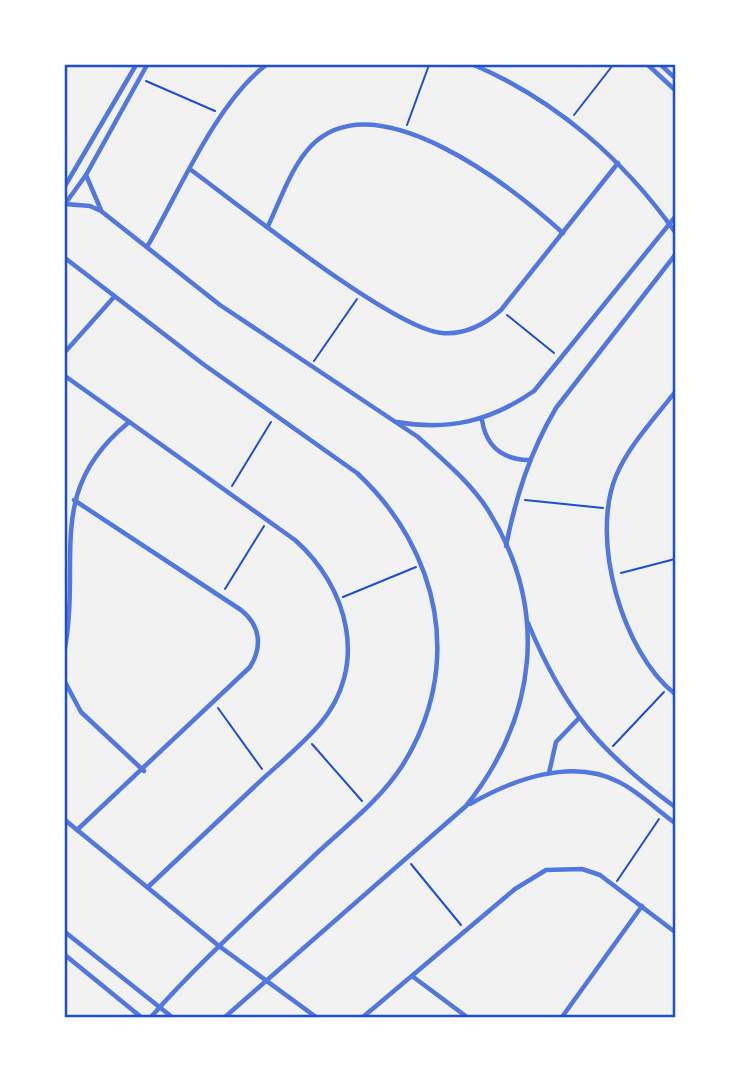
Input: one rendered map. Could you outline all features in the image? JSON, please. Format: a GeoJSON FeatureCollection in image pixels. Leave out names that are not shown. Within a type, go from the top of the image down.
{"type":"FeatureCollection","features":[{"type":"Feature","properties":{"kind":"street"},"geometry":{"type":"LineString","coordinates":[[65,186],[136,65]]}},
{"type":"Feature","properties":{"kind":"street"},"geometry":{"type":"LineString","coordinates":[[65,205],[86,175],[147,65]]}},
{"type":"Feature","properties":{"kind":"street"},"geometry":{"type":"LineString","coordinates":[[147,247],[223,114],[237,93],[266,65]]}},
{"type":"Feature","properties":{"kind":"street"},"geometry":{"type":"LineString","coordinates":[[474,65],[522,89],[569,121],[618,163],[675,232]]}},
{"type":"Feature","properties":{"kind":"street"},"geometry":{"type":"LineString","coordinates":[[648,65],[675,90]]}},
{"type":"Feature","properties":{"kind":"street"},"geometry":{"type":"LineString","coordinates":[[661,65],[675,78]]}},
{"type":"Feature","properties":{"kind":"street"},"geometry":{"type":"LineString","coordinates":[[268,226],[302,158],[323,136],[350,124],[365,123],[405,133],[484,172],[538,210],[563,233]]}},
{"type":"Feature","properties":{"kind":"street"},"geometry":{"type":"LineString","coordinates":[[191,170],[362,292],[419,328],[442,333],[478,327],[500,310],[618,163]]}},
{"type":"Feature","properties":{"kind":"street"},"geometry":{"type":"LineString","coordinates":[[86,175],[101,211]]}},
{"type":"Feature","properties":{"kind":"street"},"geometry":{"type":"LineString","coordinates":[[65,205],[90,206],[101,211],[220,305],[418,438],[460,477],[487,509],[506,547],[527,619],[543,658],[579,718],[607,752],[628,772],[675,807]]}},
{"type":"Feature","properties":{"kind":"street"},"geometry":{"type":"LineString","coordinates":[[394,422],[453,426],[482,420],[509,409],[534,391],[675,217]]}},
{"type":"Feature","properties":{"kind":"street"},"geometry":{"type":"LineString","coordinates":[[506,547],[528,460],[556,408],[675,254]]}},
{"type":"Feature","properties":{"kind":"street"},"geometry":{"type":"LineString","coordinates":[[65,258],[275,416],[347,465],[376,490],[407,530],[423,564],[433,600],[436,625],[430,699],[418,734],[401,767],[367,807],[219,946],[151,1017]]}},
{"type":"Feature","properties":{"kind":"street"},"geometry":{"type":"LineString","coordinates":[[65,352],[114,297]]}},
{"type":"Feature","properties":{"kind":"street"},"geometry":{"type":"LineString","coordinates":[[65,376],[267,520],[315,558],[340,598],[349,641],[347,664],[333,705],[306,738],[148,887]]}},
{"type":"Feature","properties":{"kind":"street"},"geometry":{"type":"LineString","coordinates":[[675,392],[624,459],[607,509],[613,575],[636,643],[675,694]]}},
{"type":"Feature","properties":{"kind":"street"},"geometry":{"type":"LineString","coordinates":[[482,420],[491,445],[502,454],[528,460]]}},
{"type":"Feature","properties":{"kind":"street"},"geometry":{"type":"LineString","coordinates":[[65,648],[72,600],[70,547],[74,500],[94,457],[128,423]]}},
{"type":"Feature","properties":{"kind":"street"},"geometry":{"type":"LineString","coordinates":[[74,500],[248,615],[259,641],[250,667],[144,771],[77,830]]}},
{"type":"Feature","properties":{"kind":"street"},"geometry":{"type":"LineString","coordinates":[[466,806],[501,756],[517,719],[526,680],[527,619]]}},
{"type":"Feature","properties":{"kind":"street"},"geometry":{"type":"LineString","coordinates":[[65,682],[81,712],[144,771]]}},
{"type":"Feature","properties":{"kind":"street"},"geometry":{"type":"LineString","coordinates":[[549,774],[556,742],[579,718]]}},
{"type":"Feature","properties":{"kind":"street"},"geometry":{"type":"LineString","coordinates":[[225,1017],[264,980],[466,806],[492,791],[549,774],[578,771],[606,776],[621,783],[675,823]]}},
{"type":"Feature","properties":{"kind":"street"},"geometry":{"type":"LineString","coordinates":[[65,820],[219,946],[316,1017]]}},
{"type":"Feature","properties":{"kind":"street"},"geometry":{"type":"LineString","coordinates":[[363,1017],[530,878],[546,870],[582,869],[615,884],[675,932]]}},
{"type":"Feature","properties":{"kind":"street"},"geometry":{"type":"LineString","coordinates":[[562,1017],[642,906]]}},
{"type":"Feature","properties":{"kind":"street"},"geometry":{"type":"LineString","coordinates":[[65,932],[172,1017]]}},
{"type":"Feature","properties":{"kind":"street"},"geometry":{"type":"LineString","coordinates":[[65,955],[141,1017]]}},
{"type":"Feature","properties":{"kind":"street"},"geometry":{"type":"LineString","coordinates":[[412,976],[467,1017]]}},
{"type":"Feature","properties":{"kind":"path"},"geometry":{"type":"LineString","coordinates":[[405,133],[429,65]]}},
{"type":"Feature","properties":{"kind":"path"},"geometry":{"type":"LineString","coordinates":[[569,121],[613,65]]}},
{"type":"Feature","properties":{"kind":"path"},"geometry":{"type":"LineString","coordinates":[[139,78],[223,114]]}},
{"type":"Feature","properties":{"kind":"path"},"geometry":{"type":"LineString","coordinates":[[310,367],[362,292]]}},
{"type":"Feature","properties":{"kind":"path"},"geometry":{"type":"LineString","coordinates":[[500,310],[560,359]]}},
{"type":"Feature","properties":{"kind":"path"},"geometry":{"type":"LineString","coordinates":[[228,493],[275,416]]}},
{"type":"Feature","properties":{"kind":"path"},"geometry":{"type":"LineString","coordinates":[[516,499],[607,509]]}},
{"type":"Feature","properties":{"kind":"path"},"geometry":{"type":"LineString","coordinates":[[220,596],[267,520]]}},
{"type":"Feature","properties":{"kind":"path"},"geometry":{"type":"LineString","coordinates":[[613,575],[675,559]]}},
{"type":"Feature","properties":{"kind":"path"},"geometry":{"type":"LineString","coordinates":[[340,598],[423,564]]}},
{"type":"Feature","properties":{"kind":"path"},"geometry":{"type":"LineString","coordinates":[[607,752],[668,688]]}},
{"type":"Feature","properties":{"kind":"path"},"geometry":{"type":"LineString","coordinates":[[214,703],[267,775]]}},
{"type":"Feature","properties":{"kind":"path"},"geometry":{"type":"LineString","coordinates":[[306,738],[367,807]]}},
{"type":"Feature","properties":{"kind":"path"},"geometry":{"type":"LineString","coordinates":[[615,884],[663,814]]}},
{"type":"Feature","properties":{"kind":"path"},"geometry":{"type":"LineString","coordinates":[[406,858],[466,931]]}}]}
